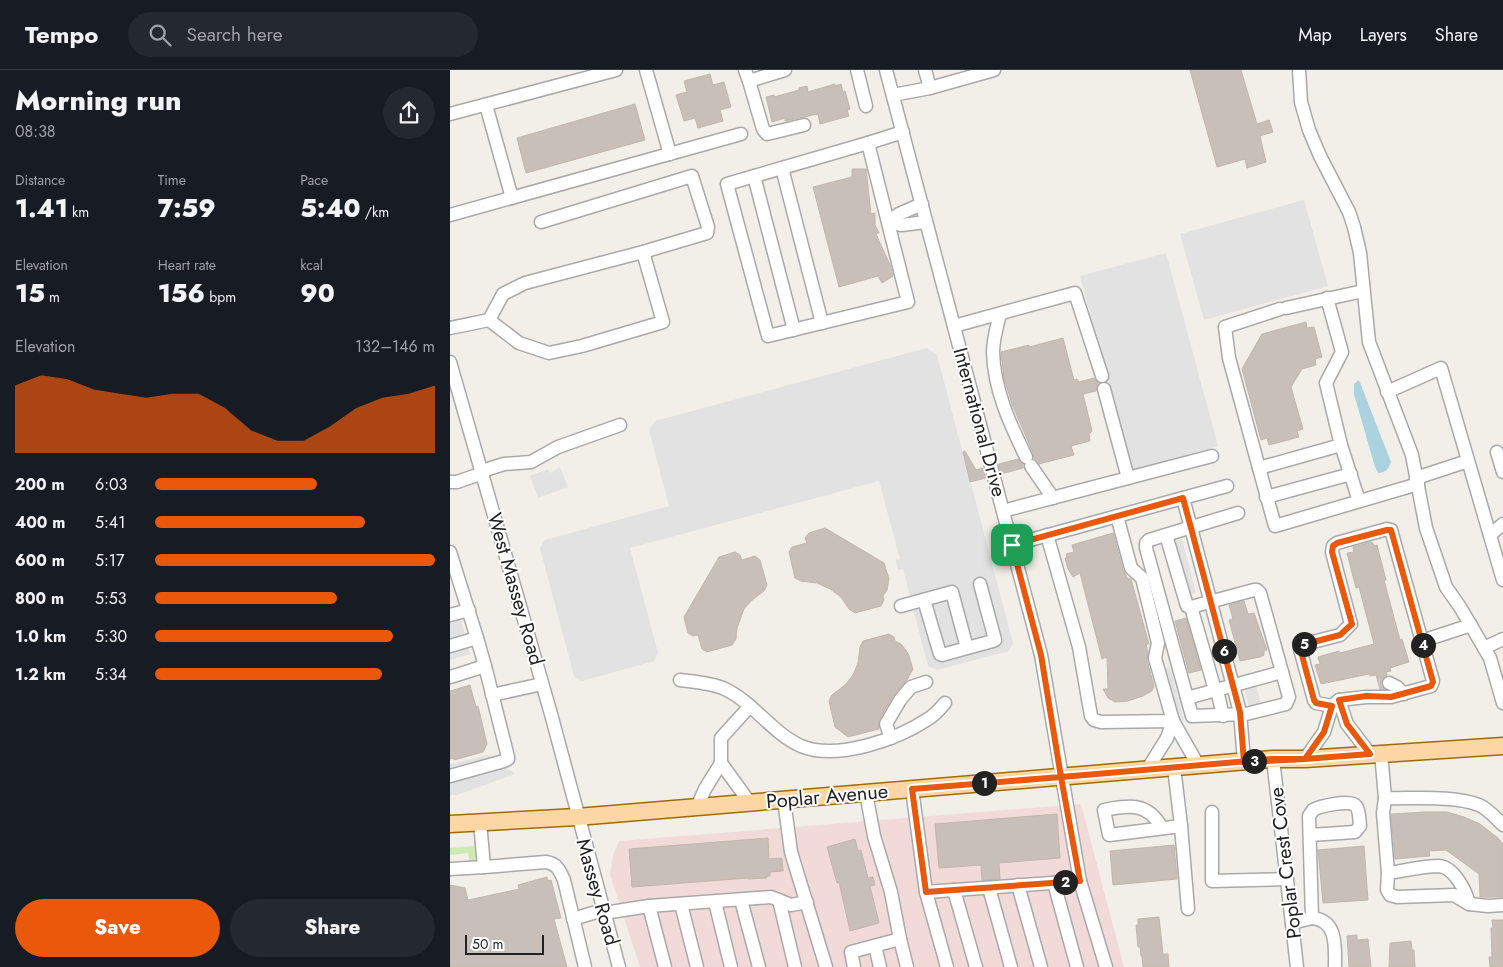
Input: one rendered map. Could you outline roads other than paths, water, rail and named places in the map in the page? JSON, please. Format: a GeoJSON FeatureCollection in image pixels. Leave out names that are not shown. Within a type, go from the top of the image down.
{"type":"FeatureCollection","features":[{"type":"Feature","properties":{"kind":"main road","name":"Poplar Avenue"},"geometry":{"type":"LineString","coordinates":[[450,824],[577,817],[1273,759],[1305,759],[1503,746]]}},
{"type":"Feature","properties":{"kind":"street"},"geometry":{"type":"LineString","coordinates":[[450,114],[616,70]]}},
{"type":"Feature","properties":{"kind":"street"},"geometry":{"type":"LineString","coordinates":[[646,70],[670,154]]}},
{"type":"Feature","properties":{"kind":"street"},"geometry":{"type":"LineString","coordinates":[[785,70],[747,75],[763,129],[767,134],[804,125]]}},
{"type":"Feature","properties":{"kind":"street"},"geometry":{"type":"LineString","coordinates":[[857,70],[866,106]]}},
{"type":"Feature","properties":{"kind":"street","name":"International Drive"},"geometry":{"type":"LineString","coordinates":[[886,70],[1041,655],[1080,881],[1106,967]]}},
{"type":"Feature","properties":{"kind":"street"},"geometry":{"type":"LineString","coordinates":[[925,70],[930,88]]}},
{"type":"Feature","properties":{"kind":"street"},"geometry":{"type":"LineString","coordinates":[[893,95],[930,88],[994,70]]}},
{"type":"Feature","properties":{"kind":"street"},"geometry":{"type":"LineString","coordinates":[[1299,70],[1301,102],[1309,130],[1320,156],[1349,212],[1354,227],[1360,253],[1369,342],[1412,455],[1426,528],[1446,587],[1498,669],[1503,703]]}},
{"type":"Feature","properties":{"kind":"street"},"geometry":{"type":"LineString","coordinates":[[486,105],[512,198]]}},
{"type":"Feature","properties":{"kind":"street"},"geometry":{"type":"LineString","coordinates":[[868,143],[908,302],[768,336],[727,184],[903,132]]}},
{"type":"Feature","properties":{"kind":"street"},"geometry":{"type":"LineString","coordinates":[[450,215],[741,134]]}},
{"type":"Feature","properties":{"kind":"street"},"geometry":{"type":"LineString","coordinates":[[782,168],[822,323]]}},
{"type":"Feature","properties":{"kind":"street"},"geometry":{"type":"LineString","coordinates":[[490,320],[503,294],[525,282],[644,252],[707,233],[708,227],[692,176],[542,222]]}},
{"type":"Feature","properties":{"kind":"street"},"geometry":{"type":"LineString","coordinates":[[754,176],[794,330]]}},
{"type":"Feature","properties":{"kind":"street"},"geometry":{"type":"LineString","coordinates":[[888,221],[922,204]]}},
{"type":"Feature","properties":{"kind":"street"},"geometry":{"type":"LineString","coordinates":[[888,221],[901,225],[926,222]]}},
{"type":"Feature","properties":{"kind":"street"},"geometry":{"type":"LineString","coordinates":[[450,328],[490,320],[519,343],[549,352],[582,346],[664,322],[644,252]]}},
{"type":"Feature","properties":{"kind":"street"},"geometry":{"type":"LineString","coordinates":[[1363,291],[1283,309],[1225,326],[1229,358],[1275,526],[1359,501],[1468,461]]}},
{"type":"Feature","properties":{"kind":"street"},"geometry":{"type":"LineString","coordinates":[[954,326],[1075,293],[1103,382],[1128,478]]}},
{"type":"Feature","properties":{"kind":"street"},"geometry":{"type":"LineString","coordinates":[[1327,298],[1342,352],[1326,383],[1341,445],[1359,501]]}},
{"type":"Feature","properties":{"kind":"street"},"geometry":{"type":"LineString","coordinates":[[1000,314],[993,352],[1002,400],[1010,422],[1029,461],[1054,498]]}},
{"type":"Feature","properties":{"kind":"street","name":"West Massey Road"},"geometry":{"type":"LineString","coordinates":[[450,362],[483,472],[577,817]]}},
{"type":"Feature","properties":{"kind":"street"},"geometry":{"type":"LineString","coordinates":[[1387,392],[1441,368],[1503,580]]}},
{"type":"Feature","properties":{"kind":"street"},"geometry":{"type":"LineString","coordinates":[[450,482],[457,482],[504,464],[531,462],[558,446],[620,425]]}},
{"type":"Feature","properties":{"kind":"street"},"geometry":{"type":"LineString","coordinates":[[1259,468],[1341,445]]}},
{"type":"Feature","properties":{"kind":"street"},"geometry":{"type":"LineString","coordinates":[[1497,452],[1503,472]]}},
{"type":"Feature","properties":{"kind":"street"},"geometry":{"type":"LineString","coordinates":[[1003,512],[1212,456]]}},
{"type":"Feature","properties":{"kind":"street"},"geometry":{"type":"LineString","coordinates":[[1266,497],[1351,474]]}},
{"type":"Feature","properties":{"kind":"street"},"geometry":{"type":"LineString","coordinates":[[1012,545],[1227,486]]}},
{"type":"Feature","properties":{"kind":"street"},"geometry":{"type":"LineString","coordinates":[[1183,498],[1240,715],[1244,762]]}},
{"type":"Feature","properties":{"kind":"street"},"geometry":{"type":"LineString","coordinates":[[1166,535],[1187,606],[1191,607],[1254,590],[1260,593],[1289,697],[1286,704],[1240,715],[1193,717],[1146,548],[1146,543],[1149,540],[1238,513]]}},
{"type":"Feature","properties":{"kind":"street"},"geometry":{"type":"LineString","coordinates":[[1117,516],[1131,568],[1142,578],[1158,643],[1156,658],[1173,721],[1198,765]]}},
{"type":"Feature","properties":{"kind":"street"},"geometry":{"type":"LineString","coordinates":[[1490,536],[1503,524]]}},
{"type":"Feature","properties":{"kind":"street"},"geometry":{"type":"LineString","coordinates":[[1391,530],[1433,682],[1431,686],[1404,694],[1391,697],[1366,696],[1335,703],[1316,703],[1314,700],[1300,648],[1302,645],[1340,635],[1352,624],[1332,552],[1333,546],[1345,540],[1391,530]]}},
{"type":"Feature","properties":{"kind":"street"},"geometry":{"type":"LineString","coordinates":[[1047,536],[1079,647],[1091,716],[1094,720],[1101,722],[1173,721]]}},
{"type":"Feature","properties":{"kind":"street"},"geometry":{"type":"LineString","coordinates":[[450,552],[485,666],[508,759],[450,776]]}},
{"type":"Feature","properties":{"kind":"street"},"geometry":{"type":"LineString","coordinates":[[924,600],[940,654],[995,640],[980,584]]}},
{"type":"Feature","properties":{"kind":"street"},"geometry":{"type":"LineString","coordinates":[[901,606],[952,592],[967,648]]}},
{"type":"Feature","properties":{"kind":"street"},"geometry":{"type":"LineString","coordinates":[[1191,607],[1223,716]]}},
{"type":"Feature","properties":{"kind":"street"},"geometry":{"type":"LineString","coordinates":[[450,615],[469,610]]}},
{"type":"Feature","properties":{"kind":"street"},"geometry":{"type":"LineString","coordinates":[[1422,641],[1471,625]]}},
{"type":"Feature","properties":{"kind":"street"},"geometry":{"type":"LineString","coordinates":[[450,646],[477,638]]}},
{"type":"Feature","properties":{"kind":"street"},"geometry":{"type":"LineString","coordinates":[[1484,648],[1503,640]]}},
{"type":"Feature","properties":{"kind":"street"},"geometry":{"type":"LineString","coordinates":[[450,677],[485,666]]}},
{"type":"Feature","properties":{"kind":"street"},"geometry":{"type":"LineString","coordinates":[[1187,698],[1282,672]]}},
{"type":"Feature","properties":{"kind":"street"},"geometry":{"type":"LineString","coordinates":[[680,680],[725,689],[802,746],[823,750],[843,749],[877,743],[891,738],[930,718],[945,703]]}},
{"type":"Feature","properties":{"kind":"street"},"geometry":{"type":"LineString","coordinates":[[891,738],[886,724],[900,700],[911,687],[926,682]]}},
{"type":"Feature","properties":{"kind":"street"},"geometry":{"type":"LineString","coordinates":[[492,695],[542,684]]}},
{"type":"Feature","properties":{"kind":"street"},"geometry":{"type":"LineString","coordinates":[[1366,696],[1384,685],[1397,687],[1404,694]]}},
{"type":"Feature","properties":{"kind":"street"},"geometry":{"type":"LineString","coordinates":[[1335,703],[1347,724],[1375,753],[1385,798],[1382,813],[1388,872],[1386,890],[1390,895],[1397,897],[1454,894],[1469,904],[1503,905]]}},
{"type":"Feature","properties":{"kind":"street"},"geometry":{"type":"LineString","coordinates":[[1305,759],[1324,732],[1335,703]]}},
{"type":"Feature","properties":{"kind":"street"},"geometry":{"type":"LineString","coordinates":[[697,807],[705,789],[721,763],[721,738],[750,706]]}},
{"type":"Feature","properties":{"kind":"street"},"geometry":{"type":"LineString","coordinates":[[1147,770],[1167,738],[1173,721]]}},
{"type":"Feature","properties":{"kind":"street","name":"Poplar Crest Cove"},"geometry":{"type":"LineString","coordinates":[[1273,759],[1297,967]]}},
{"type":"Feature","properties":{"kind":"street"},"geometry":{"type":"LineString","coordinates":[[721,763],[750,803]]}},
{"type":"Feature","properties":{"kind":"street"},"geometry":{"type":"LineString","coordinates":[[1174,767],[1188,909]]}},
{"type":"Feature","properties":{"kind":"street"},"geometry":{"type":"LineString","coordinates":[[912,789],[926,892],[947,967]]}},
{"type":"Feature","properties":{"kind":"street"},"geometry":{"type":"LineString","coordinates":[[866,793],[874,836],[891,892],[907,967]]}},
{"type":"Feature","properties":{"kind":"street"},"geometry":{"type":"LineString","coordinates":[[1385,798],[1440,799],[1480,805],[1494,815],[1503,825]]}},
{"type":"Feature","properties":{"kind":"street"},"geometry":{"type":"LineString","coordinates":[[784,800],[791,852],[826,967]]}},
{"type":"Feature","properties":{"kind":"street"},"geometry":{"type":"LineString","coordinates":[[1161,825],[1157,818],[1142,808],[1121,807],[1104,810],[1109,835],[1161,825],[1181,826]]}},
{"type":"Feature","properties":{"kind":"street"},"geometry":{"type":"LineString","coordinates":[[1212,812],[1212,881],[1286,879]]}},
{"type":"Feature","properties":{"kind":"street","name":"Massey Road"},"geometry":{"type":"LineString","coordinates":[[577,817],[619,967]]}},
{"type":"Feature","properties":{"kind":"street"},"geometry":{"type":"LineString","coordinates":[[480,822],[484,867]]}},
{"type":"Feature","properties":{"kind":"street"},"geometry":{"type":"LineString","coordinates":[[1310,835],[1312,918]]}},
{"type":"Feature","properties":{"kind":"street"},"geometry":{"type":"LineString","coordinates":[[450,869],[554,863],[564,880],[585,967]]}},
{"type":"Feature","properties":{"kind":"street"},"geometry":{"type":"LineString","coordinates":[[1388,872],[1440,866],[1450,872],[1462,884],[1469,904]]}},
{"type":"Feature","properties":{"kind":"street"},"geometry":{"type":"LineString","coordinates":[[926,892],[1080,881]]}},
{"type":"Feature","properties":{"kind":"street"},"geometry":{"type":"LineString","coordinates":[[1054,883],[1077,967]]}},
{"type":"Feature","properties":{"kind":"street"},"geometry":{"type":"LineString","coordinates":[[1018,885],[1041,967]]}},
{"type":"Feature","properties":{"kind":"street"},"geometry":{"type":"LineString","coordinates":[[989,888],[1011,967]]}},
{"type":"Feature","properties":{"kind":"street"},"geometry":{"type":"LineString","coordinates":[[954,890],[976,967]]}},
{"type":"Feature","properties":{"kind":"street"},"geometry":{"type":"LineString","coordinates":[[573,919],[604,912],[649,906],[772,897],[791,905],[806,902]]}},
{"type":"Feature","properties":{"kind":"street"},"geometry":{"type":"LineString","coordinates":[[741,900],[759,967]]}},
{"type":"Feature","properties":{"kind":"street"},"geometry":{"type":"LineString","coordinates":[[779,900],[795,967]]}},
{"type":"Feature","properties":{"kind":"street"},"geometry":{"type":"LineString","coordinates":[[715,902],[731,967]]}},
{"type":"Feature","properties":{"kind":"street"},"geometry":{"type":"LineString","coordinates":[[681,904],[697,967]]}},
{"type":"Feature","properties":{"kind":"street"},"geometry":{"type":"LineString","coordinates":[[649,906],[665,967]]}},
{"type":"Feature","properties":{"kind":"street"},"geometry":{"type":"LineString","coordinates":[[1292,923],[1312,918],[1321,918],[1330,927],[1334,939],[1335,967]]}},
{"type":"Feature","properties":{"kind":"street"},"geometry":{"type":"LineString","coordinates":[[854,967],[851,952],[900,939]]}},
{"type":"Feature","properties":{"kind":"street"},"geometry":{"type":"LineString","coordinates":[[875,946],[880,967]]}},
{"type":"Feature","properties":{"kind":"water"},"geometry":{"type":"Polygon","coordinates":[[[1359,380],[1391,462],[1387,470],[1381,473],[1378,473],[1375,467],[1354,394],[1354,384],[1359,380]]]}},
{"type":"Feature","properties":{"kind":"tunnel"},"geometry":{"type":"LineString","coordinates":[[1379,686],[1389,683]]}}]}
